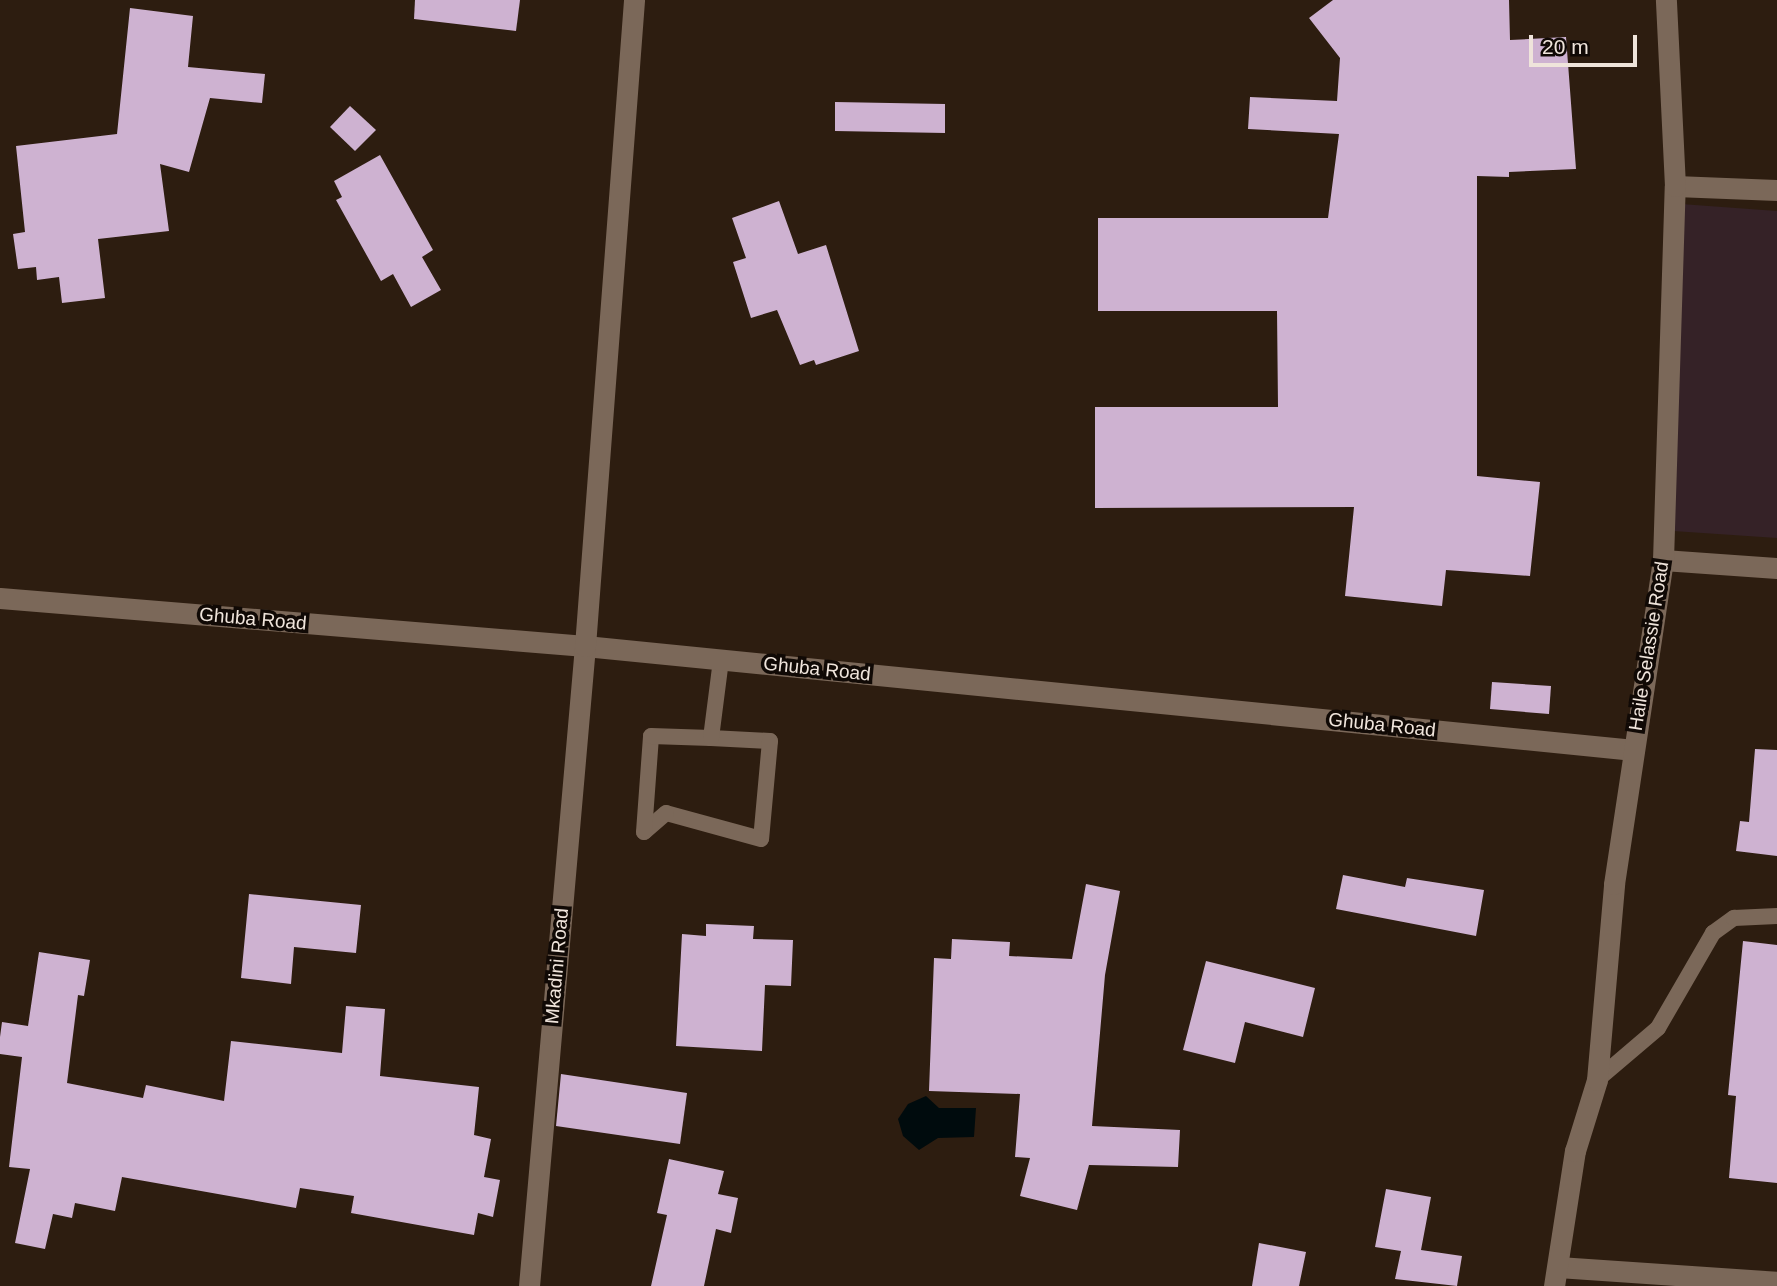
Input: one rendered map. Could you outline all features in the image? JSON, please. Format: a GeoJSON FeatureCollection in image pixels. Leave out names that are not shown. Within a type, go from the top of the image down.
{"type":"FeatureCollection","features":[{"type":"Feature","properties":{"kind":"street","name":"Mkadini Road"},"geometry":{"type":"LineString","coordinates":[[529,1286],[585,646],[634,0]]}},
{"type":"Feature","properties":{"kind":"street","name":"Haile Selassie Road"},"geometry":{"type":"LineString","coordinates":[[1556,1276],[1575,1151],[1597,1080],[1614,884],[1663,560],[1675,187],[1666,0]]}},
{"type":"Feature","properties":{"kind":"street"},"geometry":{"type":"LineString","coordinates":[[1675,187],[1777,190]]}},
{"type":"Feature","properties":{"kind":"street"},"geometry":{"type":"LineString","coordinates":[[1663,560],[1777,568]]}},
{"type":"Feature","properties":{"kind":"street","name":"Ghuba Road"},"geometry":{"type":"LineString","coordinates":[[0,598],[585,646],[1634,750]]}},
{"type":"Feature","properties":{"kind":"street"},"geometry":{"type":"LineString","coordinates":[[1556,1276],[1777,1282]]}},
{"type":"Feature","properties":{"kind":"lane"},"geometry":{"type":"LineString","coordinates":[[711,738],[721,660]]}},
{"type":"Feature","properties":{"kind":"lane"},"geometry":{"type":"LineString","coordinates":[[651,736],[711,738],[770,741],[761,839],[667,813],[644,832],[651,736]]}},
{"type":"Feature","properties":{"kind":"lane"},"geometry":{"type":"LineString","coordinates":[[1597,1080],[1658,1028],[1713,933],[1734,918],[1777,916]]}},
{"type":"Feature","properties":{"kind":"shaded area"},"geometry":{"type":"Polygon","coordinates":[[[1681,204],[1777,211],[1777,538],[1673,531],[1681,204]]]}},
{"type":"Feature","properties":{"kind":"shaded area"},"geometry":{"type":"Polygon","coordinates":[[[926,1096],[939,1108],[976,1108],[974,1137],[938,1138],[919,1150],[903,1136],[898,1119],[908,1104],[926,1096]]]}},
{"type":"Feature","properties":{"kind":"building"},"geometry":{"type":"Polygon","coordinates":[[[415,0],[520,0],[516,31],[414,19],[415,0]]]}},
{"type":"Feature","properties":{"kind":"building"},"geometry":{"type":"Polygon","coordinates":[[[1333,0],[1509,0],[1510,40],[1566,37],[1576,169],[1509,172],[1509,177],[1477,176],[1477,476],[1540,482],[1530,576],[1446,570],[1442,606],[1345,596],[1354,507],[1095,508],[1095,407],[1278,407],[1277,311],[1098,311],[1098,218],[1328,218],[1339,134],[1248,129],[1250,97],[1337,101],[1340,58],[1309,18],[1333,0]]]}},
{"type":"Feature","properties":{"kind":"building"},"geometry":{"type":"Polygon","coordinates":[[[130,8],[193,16],[188,67],[265,74],[262,103],[210,98],[189,172],[160,164],[169,231],[98,239],[105,298],[62,303],[59,277],[37,280],[36,267],[18,269],[13,234],[25,232],[16,146],[117,134],[130,8]]]}},
{"type":"Feature","properties":{"kind":"building"},"geometry":{"type":"Polygon","coordinates":[[[835,102],[945,104],[945,133],[835,131],[835,102]]]}},
{"type":"Feature","properties":{"kind":"building"},"geometry":{"type":"Polygon","coordinates":[[[350,106],[376,130],[355,151],[330,127],[350,106]]]}},
{"type":"Feature","properties":{"kind":"building"},"geometry":{"type":"Polygon","coordinates":[[[380,155],[433,250],[422,257],[441,290],[411,307],[393,274],[381,281],[336,200],[342,197],[334,181],[380,155]]]}},
{"type":"Feature","properties":{"kind":"building"},"geometry":{"type":"Polygon","coordinates":[[[779,201],[798,254],[826,245],[859,351],[816,365],[814,360],[800,365],[777,310],[751,318],[733,262],[746,258],[732,218],[779,201]]]}},
{"type":"Feature","properties":{"kind":"building"},"geometry":{"type":"Polygon","coordinates":[[[1492,682],[1551,686],[1549,714],[1490,709],[1492,682]]]}},
{"type":"Feature","properties":{"kind":"building"},"geometry":{"type":"Polygon","coordinates":[[[1755,749],[1777,750],[1777,856],[1736,851],[1740,821],[1749,822],[1755,749]]]}},
{"type":"Feature","properties":{"kind":"building"},"geometry":{"type":"Polygon","coordinates":[[[1343,875],[1405,887],[1407,878],[1484,890],[1476,936],[1336,909],[1343,875]]]}},
{"type":"Feature","properties":{"kind":"building"},"geometry":{"type":"Polygon","coordinates":[[[1086,884],[1120,891],[1105,975],[1092,1126],[1180,1130],[1178,1167],[1089,1165],[1077,1210],[1020,1196],[1030,1158],[1015,1157],[1020,1094],[929,1091],[934,958],[951,959],[952,939],[1010,942],[1009,956],[1072,959],[1086,884]]]}},
{"type":"Feature","properties":{"kind":"building"},"geometry":{"type":"Polygon","coordinates":[[[249,894],[361,905],[356,953],[294,947],[291,984],[241,978],[249,894]]]}},
{"type":"Feature","properties":{"kind":"building"},"geometry":{"type":"Polygon","coordinates":[[[706,924],[754,926],[753,939],[793,940],[791,986],[765,985],[762,1051],[676,1046],[682,934],[706,936],[706,924]]]}},
{"type":"Feature","properties":{"kind":"building"},"geometry":{"type":"Polygon","coordinates":[[[1743,941],[1777,945],[1777,1183],[1729,1178],[1736,1096],[1728,1095],[1743,941]]]}},
{"type":"Feature","properties":{"kind":"building"},"geometry":{"type":"Polygon","coordinates":[[[39,952],[90,960],[84,996],[78,995],[67,1083],[143,1098],[146,1085],[224,1101],[231,1041],[342,1053],[346,1006],[385,1009],[380,1076],[479,1087],[474,1135],[491,1139],[484,1177],[500,1180],[493,1217],[478,1213],[474,1235],[351,1213],[354,1196],[300,1188],[296,1208],[122,1177],[115,1211],[75,1203],[72,1218],[53,1214],[45,1249],[15,1243],[30,1169],[9,1167],[22,1057],[0,1054],[0,1037],[2,1022],[28,1026],[39,952]]]}},
{"type":"Feature","properties":{"kind":"building"},"geometry":{"type":"Polygon","coordinates":[[[1206,961],[1315,988],[1303,1037],[1245,1022],[1235,1063],[1183,1050],[1206,961]]]}},
{"type":"Feature","properties":{"kind":"building"},"geometry":{"type":"Polygon","coordinates":[[[561,1074],[687,1093],[680,1144],[556,1126],[561,1074]]]}},
{"type":"Feature","properties":{"kind":"building"},"geometry":{"type":"Polygon","coordinates":[[[669,1159],[724,1171],[718,1194],[738,1198],[731,1233],[716,1229],[704,1286],[651,1286],[667,1215],[657,1213],[669,1159]]]}},
{"type":"Feature","properties":{"kind":"building"},"geometry":{"type":"Polygon","coordinates":[[[1386,1189],[1431,1197],[1421,1250],[1462,1256],[1457,1286],[1395,1279],[1401,1251],[1375,1247],[1386,1189]]]}},
{"type":"Feature","properties":{"kind":"building"},"geometry":{"type":"Polygon","coordinates":[[[1259,1243],[1306,1252],[1299,1286],[1252,1286],[1259,1243]]]}}]}
